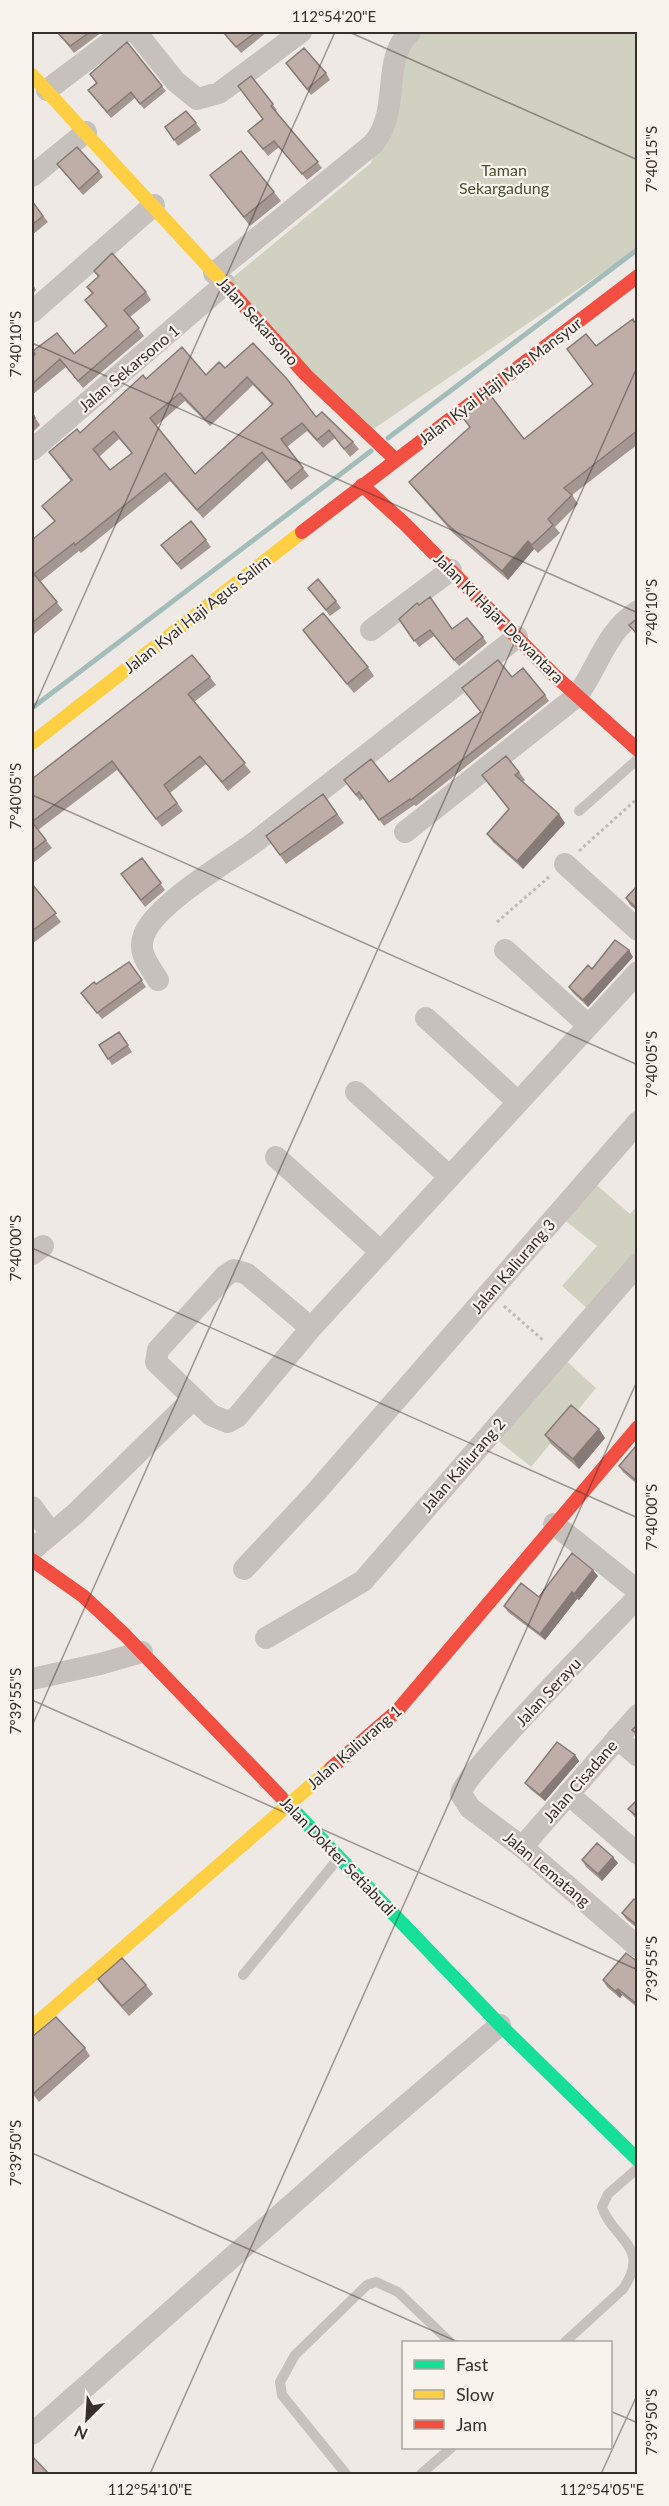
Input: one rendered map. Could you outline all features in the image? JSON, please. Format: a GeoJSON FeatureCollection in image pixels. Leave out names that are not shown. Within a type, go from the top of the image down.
{"type":"FeatureCollection","features":[{"type":"Feature","properties":{"kind":"main road","name":"Jalan Sekarsono"},"geometry":{"type":"LineString","coordinates":[[39,82],[154,204],[306,375],[394,457]]}},
{"type":"Feature","properties":{"kind":"main road","name":"Jalan Kyai Haji Mas Mansyur"},"geometry":{"type":"LineString","coordinates":[[362,485],[394,457],[638,276]]}},
{"type":"Feature","properties":{"kind":"main road","name":"Jalan Ki Hajar Dewantara"},"geometry":{"type":"LineString","coordinates":[[362,485],[582,700],[636,747]]}},
{"type":"Feature","properties":{"kind":"main road","name":"Jalan Kyai Haji Agus Salim"},"geometry":{"type":"LineString","coordinates":[[32,742],[362,485]]}},
{"type":"Feature","properties":{"kind":"main road","name":"Jalan Kaliurang 1"},"geometry":{"type":"LineString","coordinates":[[32,2027],[397,1712],[638,1427]]}},
{"type":"Feature","properties":{"kind":"main road","name":"Jalan Dokter Setiabudi"},"geometry":{"type":"LineString","coordinates":[[32,1560],[83,1596],[142,1652],[500,2025],[638,2160]]}},
{"type":"Feature","properties":{"kind":"street"},"geometry":{"type":"LineString","coordinates":[[39,82],[124,32]]}},
{"type":"Feature","properties":{"kind":"street"},"geometry":{"type":"LineString","coordinates":[[136,32],[175,81],[197,99],[219,93],[301,32]]}},
{"type":"Feature","properties":{"kind":"street","name":"Jalan Sekarsono 1"},"geometry":{"type":"LineString","coordinates":[[32,450],[384,132],[395,57],[402,39],[410,32]]}},
{"type":"Feature","properties":{"kind":"street"},"geometry":{"type":"LineString","coordinates":[[32,176],[86,132]]}},
{"type":"Feature","properties":{"kind":"street"},"geometry":{"type":"LineString","coordinates":[[32,312],[154,204]]}},
{"type":"Feature","properties":{"kind":"street"},"geometry":{"type":"LineString","coordinates":[[371,630],[451,570]]}},
{"type":"Feature","properties":{"kind":"street"},"geometry":{"type":"LineString","coordinates":[[405,832],[582,700],[588,681],[611,634],[624,620],[638,611]]}},
{"type":"Feature","properties":{"kind":"street"},"geometry":{"type":"LineString","coordinates":[[158,980],[142,955],[141,944],[147,928],[164,909],[252,844],[517,637]]}},
{"type":"Feature","properties":{"kind":"street"},"geometry":{"type":"LineString","coordinates":[[565,864],[638,930]]}},
{"type":"Feature","properties":{"kind":"street"},"geometry":{"type":"LineString","coordinates":[[505,950],[588,1025]]}},
{"type":"Feature","properties":{"kind":"street"},"geometry":{"type":"LineString","coordinates":[[311,1328],[247,1274],[234,1270],[225,1276],[155,1356],[160,1368],[211,1415],[228,1422],[237,1416],[268,1382],[311,1328],[638,972]]}},
{"type":"Feature","properties":{"kind":"street"},"geometry":{"type":"LineString","coordinates":[[426,1018],[518,1102]]}},
{"type":"Feature","properties":{"kind":"street"},"geometry":{"type":"LineString","coordinates":[[356,1092],[450,1177]]}},
{"type":"Feature","properties":{"kind":"street","name":"Jalan Kaliurang 3"},"geometry":{"type":"LineString","coordinates":[[243,1569],[316,1492],[638,1122]]}},
{"type":"Feature","properties":{"kind":"street"},"geometry":{"type":"LineString","coordinates":[[276,1157],[381,1252]]}},
{"type":"Feature","properties":{"kind":"street","name":"Jalan Kaliurang 2"},"geometry":{"type":"LineString","coordinates":[[266,1638],[363,1581],[638,1264]]}},
{"type":"Feature","properties":{"kind":"street"},"geometry":{"type":"LineString","coordinates":[[32,1550],[119,1472],[193,1399]]}},
{"type":"Feature","properties":{"kind":"street"},"geometry":{"type":"LineString","coordinates":[[32,1507],[51,1533]]}},
{"type":"Feature","properties":{"kind":"street"},"geometry":{"type":"LineString","coordinates":[[554,1524],[638,1591]]}},
{"type":"Feature","properties":{"kind":"street","name":"Jalan Serayu"},"geometry":{"type":"LineString","coordinates":[[462,1790],[541,1698],[638,1597]]}},
{"type":"Feature","properties":{"kind":"street"},"geometry":{"type":"LineString","coordinates":[[32,1679],[100,1665],[142,1652]]}},
{"type":"Feature","properties":{"kind":"street","name":"Jalan Cisadane"},"geometry":{"type":"LineString","coordinates":[[522,1847],[638,1715]]}},
{"type":"Feature","properties":{"kind":"street"},"geometry":{"type":"LineString","coordinates":[[617,1738],[638,1756]]}},
{"type":"Feature","properties":{"kind":"street","name":"Jalan Lematang"},"geometry":{"type":"LineString","coordinates":[[462,1790],[462,1799],[470,1808],[522,1847],[638,1947]]}},
{"type":"Feature","properties":{"kind":"street"},"geometry":{"type":"LineString","coordinates":[[568,1794],[638,1854]]}},
{"type":"Feature","properties":{"kind":"street"},"geometry":{"type":"LineString","coordinates":[[32,2434],[304,2193],[500,2025]]}},
{"type":"Feature","properties":{"kind":"lane"},"geometry":{"type":"LineString","coordinates":[[579,811],[636,747]]}},
{"type":"Feature","properties":{"kind":"lane"},"geometry":{"type":"LineString","coordinates":[[243,1975],[339,1858]]}},
{"type":"Feature","properties":{"kind":"lane"},"geometry":{"type":"LineString","coordinates":[[567,2341],[623,2289],[630,2278],[634,2260],[625,2237],[602,2207],[608,2193],[638,2168]]}},
{"type":"Feature","properties":{"kind":"lane"},"geometry":{"type":"LineString","coordinates":[[346,2475],[282,2395],[280,2382],[295,2355],[367,2285],[376,2282],[398,2292],[448,2341]]}},
{"type":"Feature","properties":{"kind":"lane"},"geometry":{"type":"LineString","coordinates":[[421,2475],[450,2449]]}},
{"type":"Feature","properties":{"kind":"path"},"geometry":{"type":"LineString","coordinates":[[489,1293],[559,1354]]}},
{"type":"Feature","properties":{"kind":"green space","name":"Taman Sekargadung"},"geometry":{"type":"Polygon","coordinates":[[[413,32],[637,32],[637,249],[369,432],[225,284],[371,163],[413,32]]]}},
{"type":"Feature","properties":{"kind":"green space"},"geometry":{"type":"Polygon","coordinates":[[[593,1182],[630,1214],[637,1206],[637,1252],[588,1309],[562,1286],[597,1246],[562,1218],[593,1182]]]}},
{"type":"Feature","properties":{"kind":"green space"},"geometry":{"type":"Polygon","coordinates":[[[563,1358],[596,1388],[531,1467],[494,1437],[563,1358]]]}},
{"type":"Feature","properties":{"kind":"building"},"geometry":{"type":"Polygon","coordinates":[[[57,32],[90,32],[70,46],[57,32]]]}},
{"type":"Feature","properties":{"kind":"building"},"geometry":{"type":"Polygon","coordinates":[[[223,32],[256,32],[236,47],[223,32]]]}},
{"type":"Feature","properties":{"kind":"building"},"geometry":{"type":"Polygon","coordinates":[[[127,42],[162,86],[140,104],[131,92],[107,112],[88,90],[97,83],[90,74],[127,42]]]}},
{"type":"Feature","properties":{"kind":"building"},"geometry":{"type":"Polygon","coordinates":[[[304,48],[326,73],[307,89],[286,63],[304,48]]]}},
{"type":"Feature","properties":{"kind":"building"},"geometry":{"type":"Polygon","coordinates":[[[251,76],[273,104],[271,106],[318,162],[302,174],[274,141],[263,149],[248,131],[263,119],[238,86],[251,76]]]}},
{"type":"Feature","properties":{"kind":"building"},"geometry":{"type":"Polygon","coordinates":[[[186,111],[196,123],[174,140],[165,127],[186,111]]]}},
{"type":"Feature","properties":{"kind":"building"},"geometry":{"type":"Polygon","coordinates":[[[77,147],[99,171],[79,189],[57,164],[77,147]]]}},
{"type":"Feature","properties":{"kind":"building"},"geometry":{"type":"Polygon","coordinates":[[[241,151],[274,192],[244,217],[210,175],[241,151]]]}},
{"type":"Feature","properties":{"kind":"building"},"geometry":{"type":"Polygon","coordinates":[[[32,201],[43,216],[32,225],[32,201]]]}},
{"type":"Feature","properties":{"kind":"building"},"geometry":{"type":"Polygon","coordinates":[[[112,253],[146,292],[124,310],[139,328],[78,381],[60,359],[32,384],[32,358],[35,354],[33,351],[57,333],[74,354],[107,326],[85,300],[93,293],[87,287],[99,276],[94,271],[112,253]]]}},
{"type":"Feature","properties":{"kind":"building"},"geometry":{"type":"Polygon","coordinates":[[[633,319],[634,322],[638,319],[638,430],[564,488],[572,495],[548,519],[553,525],[532,545],[528,541],[502,571],[447,524],[409,482],[470,427],[463,418],[491,396],[524,439],[593,384],[567,349],[586,334],[596,346],[633,319]]]}},
{"type":"Feature","properties":{"kind":"building"},"geometry":{"type":"Polygon","coordinates":[[[253,343],[287,379],[316,417],[322,412],[353,442],[344,449],[329,430],[317,440],[302,423],[281,439],[303,468],[286,482],[262,452],[197,510],[165,473],[75,545],[74,543],[34,574],[57,602],[32,623],[32,540],[55,521],[42,506],[72,480],[49,452],[77,429],[80,433],[143,375],[146,379],[182,347],[206,375],[219,362],[225,368],[253,343]],[[247,377],[205,419],[180,393],[150,418],[195,474],[273,404],[247,377]],[[114,431],[93,449],[110,470],[132,453],[114,431]]]}},
{"type":"Feature","properties":{"kind":"building"},"geometry":{"type":"Polygon","coordinates":[[[191,521],[206,540],[177,564],[161,545],[191,521]]]}},
{"type":"Feature","properties":{"kind":"building"},"geometry":{"type":"Polygon","coordinates":[[[318,579],[336,601],[326,610],[308,588],[318,579]]]}},
{"type":"Feature","properties":{"kind":"building"},"geometry":{"type":"Polygon","coordinates":[[[430,597],[452,629],[467,618],[483,637],[454,660],[430,630],[414,641],[399,619],[417,603],[419,605],[430,597]]]}},
{"type":"Feature","properties":{"kind":"building"},"geometry":{"type":"Polygon","coordinates":[[[323,613],[368,667],[347,684],[303,630],[323,613]]]}},
{"type":"Feature","properties":{"kind":"building"},"geometry":{"type":"Polygon","coordinates":[[[638,618],[638,635],[629,625],[638,618]]]}},
{"type":"Feature","properties":{"kind":"building"},"geometry":{"type":"Polygon","coordinates":[[[192,655],[210,677],[188,694],[245,763],[222,782],[200,756],[164,785],[177,803],[156,819],[112,761],[32,822],[32,779],[192,655]]]}},
{"type":"Feature","properties":{"kind":"building"},"geometry":{"type":"Polygon","coordinates":[[[498,660],[512,677],[523,668],[545,695],[411,800],[379,820],[359,792],[356,795],[344,780],[371,759],[389,782],[481,712],[462,688],[498,660]]]}},
{"type":"Feature","properties":{"kind":"building"},"geometry":{"type":"Polygon","coordinates":[[[506,756],[519,772],[515,775],[559,814],[517,861],[487,834],[509,809],[482,775],[506,756]]]}},
{"type":"Feature","properties":{"kind":"building"},"geometry":{"type":"Polygon","coordinates":[[[323,794],[337,814],[280,855],[266,836],[323,794]]]}},
{"type":"Feature","properties":{"kind":"building"},"geometry":{"type":"Polygon","coordinates":[[[32,822],[46,840],[32,851],[32,822]]]}},
{"type":"Feature","properties":{"kind":"building"},"geometry":{"type":"Polygon","coordinates":[[[142,858],[161,883],[141,900],[121,874],[142,858]]]}},
{"type":"Feature","properties":{"kind":"building"},"geometry":{"type":"Polygon","coordinates":[[[32,884],[56,913],[32,931],[32,884]]]}},
{"type":"Feature","properties":{"kind":"building"},"geometry":{"type":"Polygon","coordinates":[[[638,885],[638,910],[626,898],[638,885]]]}},
{"type":"Feature","properties":{"kind":"building"},"geometry":{"type":"Polygon","coordinates":[[[615,940],[629,950],[583,1000],[569,987],[588,965],[592,969],[615,940]]]}},
{"type":"Feature","properties":{"kind":"building"},"geometry":{"type":"Polygon","coordinates":[[[129,962],[142,980],[97,1013],[81,993],[94,982],[96,984],[129,962]]]}},
{"type":"Feature","properties":{"kind":"building"},"geometry":{"type":"Polygon","coordinates":[[[119,1032],[128,1045],[108,1059],[99,1045],[119,1032]]]}},
{"type":"Feature","properties":{"kind":"building"},"geometry":{"type":"Polygon","coordinates":[[[571,1405],[599,1429],[573,1459],[545,1435],[571,1405]]]}},
{"type":"Feature","properties":{"kind":"building"},"geometry":{"type":"Polygon","coordinates":[[[635,1447],[638,1450],[638,1482],[619,1466],[635,1447]]]}},
{"type":"Feature","properties":{"kind":"building"},"geometry":{"type":"Polygon","coordinates":[[[572,1553],[593,1570],[574,1594],[572,1592],[540,1634],[504,1606],[521,1583],[539,1597],[572,1553]]]}},
{"type":"Feature","properties":{"kind":"building"},"geometry":{"type":"Polygon","coordinates":[[[638,1724],[638,1735],[632,1730],[638,1724]]]}},
{"type":"Feature","properties":{"kind":"building"},"geometry":{"type":"Polygon","coordinates":[[[557,1742],[575,1755],[540,1795],[525,1783],[557,1742]]]}},
{"type":"Feature","properties":{"kind":"building"},"geometry":{"type":"Polygon","coordinates":[[[638,1799],[638,1817],[628,1809],[638,1799]]]}},
{"type":"Feature","properties":{"kind":"building"},"geometry":{"type":"Polygon","coordinates":[[[597,1843],[613,1857],[598,1874],[582,1860],[597,1843]]]}},
{"type":"Feature","properties":{"kind":"building"},"geometry":{"type":"Polygon","coordinates":[[[634,1899],[638,1902],[638,1926],[622,1913],[634,1899]]]}},
{"type":"Feature","properties":{"kind":"building"},"geometry":{"type":"Polygon","coordinates":[[[626,1953],[638,1962],[635,1968],[638,1971],[638,2005],[618,1989],[615,1991],[603,1980],[626,1953]]]}},
{"type":"Feature","properties":{"kind":"building"},"geometry":{"type":"Polygon","coordinates":[[[122,1958],[146,1985],[122,2006],[98,1979],[122,1958]]]}},
{"type":"Feature","properties":{"kind":"building"},"geometry":{"type":"Polygon","coordinates":[[[56,2017],[85,2048],[33,2094],[32,2037],[56,2017]]]}},
{"type":"Feature","properties":{"kind":"building"},"geometry":{"type":"Polygon","coordinates":[[[32,2456],[49,2474],[48,2475],[32,2475],[32,2456]]]}},
{"type":"Feature","properties":{"kind":"waterway"},"geometry":{"type":"LineString","coordinates":[[388,438],[638,249]]}},
{"type":"Feature","properties":{"kind":"waterway"},"geometry":{"type":"LineString","coordinates":[[32,708],[371,451]]}},
{"type":"Feature","properties":{"kind":"traffic: fast"},"geometry":{"type":"LineString","coordinates":[[281,1797],[500,2025],[638,2160]]}},
{"type":"Feature","properties":{"kind":"traffic: slow"},"geometry":{"type":"LineString","coordinates":[[32,75],[228,288]]}},
{"type":"Feature","properties":{"kind":"traffic: slow"},"geometry":{"type":"LineString","coordinates":[[32,743],[302,532]]}},
{"type":"Feature","properties":{"kind":"traffic: slow"},"geometry":{"type":"LineString","coordinates":[[32,2027],[331,1768]]}},
{"type":"Feature","properties":{"kind":"traffic: jam"},"geometry":{"type":"LineString","coordinates":[[302,532],[638,276]]}},
{"type":"Feature","properties":{"kind":"traffic: jam"},"geometry":{"type":"LineString","coordinates":[[228,288],[306,375],[396,460]]}},
{"type":"Feature","properties":{"kind":"traffic: jam"},"geometry":{"type":"LineString","coordinates":[[362,485],[405,524],[553,674],[638,750]]}},
{"type":"Feature","properties":{"kind":"traffic: jam"},"geometry":{"type":"LineString","coordinates":[[331,1768],[397,1711],[638,1427]]}},
{"type":"Feature","properties":{"kind":"traffic: jam"},"geometry":{"type":"LineString","coordinates":[[32,1560],[83,1596],[125,1635],[281,1797]]}}]}
